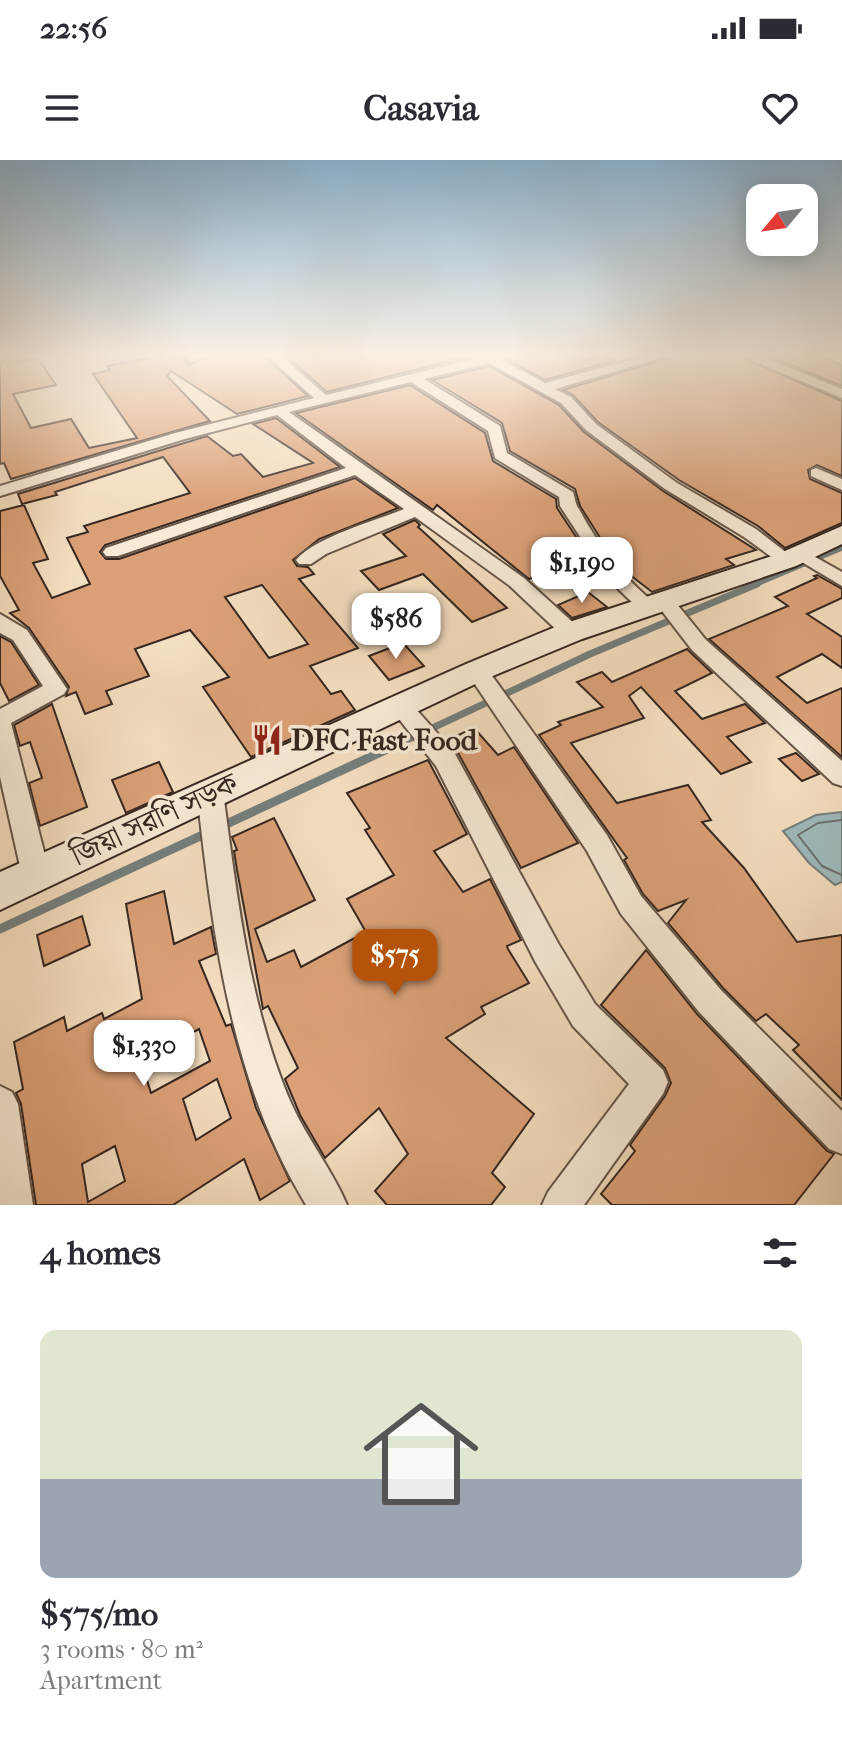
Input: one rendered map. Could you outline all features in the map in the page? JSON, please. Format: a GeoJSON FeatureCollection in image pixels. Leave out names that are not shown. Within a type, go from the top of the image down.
{"type":"FeatureCollection","features":[{"type":"Feature","properties":{"kind":"main road","name":"জিয়া সরণি সড়ক"},"geometry":{"type":"LineString","coordinates":[[0,892],[210,792],[477,671],[571,632],[794,557],[842,534]]}},
{"type":"Feature","properties":{"kind":"street"},"geometry":{"type":"LineString","coordinates":[[0,491],[180,436],[300,405]]}},
{"type":"Feature","properties":{"kind":"street"},"geometry":{"type":"LineString","coordinates":[[456,405],[495,429],[500,455],[567,495],[568,506],[626,592],[657,605],[842,776]]}},
{"type":"Feature","properties":{"kind":"street"},"geometry":{"type":"LineString","coordinates":[[570,405],[591,427],[671,486],[750,533],[842,580]]}},
{"type":"Feature","properties":{"kind":"street"},"geometry":{"type":"LineString","coordinates":[[279,410],[356,470],[520,584],[571,632]]}},
{"type":"Feature","properties":{"kind":"street"},"geometry":{"type":"LineString","coordinates":[[112,552],[356,470]]}},
{"type":"Feature","properties":{"kind":"street"},"geometry":{"type":"LineString","coordinates":[[816,473],[842,485]]}},
{"type":"Feature","properties":{"kind":"street"},"geometry":{"type":"LineString","coordinates":[[305,560],[320,550],[417,510]]}},
{"type":"Feature","properties":{"kind":"street"},"geometry":{"type":"LineString","coordinates":[[3,628],[20,635],[56,689],[0,722],[36,875]]}},
{"type":"Feature","properties":{"kind":"street"},"geometry":{"type":"LineString","coordinates":[[477,671],[597,843],[631,905],[710,1001],[842,1136]]}},
{"type":"Feature","properties":{"kind":"street"},"geometry":{"type":"LineString","coordinates":[[399,705],[452,771],[547,953],[584,1015],[651,1082],[561,1205]]}},
{"type":"Feature","properties":{"kind":"street"},"geometry":{"type":"LineString","coordinates":[[210,792],[229,945],[259,1055],[278,1121],[328,1205]]}},
{"type":"Feature","properties":{"kind":"street"},"geometry":{"type":"LineString","coordinates":[[0,1104],[14,1205]]}},
{"type":"Feature","properties":{"kind":"water"},"geometry":{"type":"Polygon","coordinates":[[[842,812],[842,882],[835,885],[809,863],[783,831],[816,815],[842,812]]]}},
{"type":"Feature","properties":{"kind":"building"},"geometry":{"type":"Polygon","coordinates":[[[0,405],[19,405],[31,428],[71,419],[89,448],[137,438],[114,405],[194,405],[210,421],[11,479],[4,463],[0,464],[0,405]]]}},
{"type":"Feature","properties":{"kind":"building"},"geometry":{"type":"Polygon","coordinates":[[[223,405],[273,405],[237,414],[223,405]]]}},
{"type":"Feature","properties":{"kind":"building"},"geometry":{"type":"Polygon","coordinates":[[[330,405],[441,405],[485,433],[493,461],[556,499],[557,508],[604,579],[575,590],[551,571],[529,579],[437,505],[433,510],[296,413],[330,405]]]}},
{"type":"Feature","properties":{"kind":"building"},"geometry":{"type":"Polygon","coordinates":[[[472,405],[559,405],[584,432],[663,491],[756,550],[726,559],[734,565],[652,592],[625,571],[606,547],[580,506],[575,489],[510,451],[502,423],[472,405]]]}},
{"type":"Feature","properties":{"kind":"building"},"geometry":{"type":"Polygon","coordinates":[[[582,405],[842,405],[842,476],[817,465],[808,470],[810,479],[842,493],[842,523],[785,548],[758,526],[679,480],[598,422],[582,405]]]}},
{"type":"Feature","properties":{"kind":"building"},"geometry":{"type":"Polygon","coordinates":[[[276,418],[340,467],[105,545],[100,552],[106,559],[119,559],[355,478],[398,508],[319,539],[293,560],[297,566],[308,567],[314,574],[299,579],[358,648],[310,666],[331,694],[341,691],[355,710],[251,757],[203,687],[229,677],[190,630],[135,649],[149,676],[106,691],[112,704],[85,714],[76,692],[66,696],[69,687],[29,628],[10,613],[19,610],[0,576],[0,511],[24,505],[48,559],[33,563],[52,598],[90,584],[67,538],[88,532],[84,526],[190,493],[163,457],[55,492],[57,495],[22,504],[18,494],[207,436],[233,456],[241,454],[263,477],[313,463],[253,424],[276,418]],[[262,585],[225,597],[269,658],[308,644],[262,585]]]}},
{"type":"Feature","properties":{"kind":"building"},"geometry":{"type":"Polygon","coordinates":[[[415,520],[420,525],[418,527],[507,608],[472,622],[423,574],[379,590],[361,571],[406,556],[383,534],[415,520]]]}},
{"type":"Feature","properties":{"kind":"building"},"geometry":{"type":"Polygon","coordinates":[[[814,576],[842,589],[842,598],[807,614],[842,637],[842,668],[822,654],[777,677],[807,703],[842,688],[842,757],[709,639],[788,606],[775,597],[817,578],[814,576]]]}},
{"type":"Feature","properties":{"kind":"building"},"geometry":{"type":"Polygon","coordinates":[[[588,592],[607,607],[572,618],[558,605],[588,592]]]}},
{"type":"Feature","properties":{"kind":"building"},"geometry":{"type":"Polygon","coordinates":[[[0,636],[11,642],[39,685],[9,701],[0,683],[0,636]]]}},
{"type":"Feature","properties":{"kind":"building"},"geometry":{"type":"Polygon","coordinates":[[[403,643],[424,666],[389,680],[369,656],[403,643]]]}},
{"type":"Feature","properties":{"kind":"building"},"geometry":{"type":"Polygon","coordinates":[[[687,649],[712,673],[675,691],[702,719],[745,704],[765,723],[727,737],[751,762],[721,774],[641,687],[629,696],[644,718],[571,743],[617,803],[688,785],[711,820],[702,822],[744,868],[797,942],[842,935],[842,1100],[793,1050],[799,1045],[766,1014],[756,1021],[723,988],[668,923],[686,900],[658,911],[643,894],[624,860],[627,858],[539,735],[561,725],[558,722],[603,707],[577,682],[602,672],[612,682],[687,649]]]}},
{"type":"Feature","properties":{"kind":"building"},"geometry":{"type":"Polygon","coordinates":[[[52,704],[87,807],[40,826],[29,783],[42,778],[30,742],[20,746],[14,725],[52,704]]]}},
{"type":"Feature","properties":{"kind":"building"},"geometry":{"type":"Polygon","coordinates":[[[474,728],[498,755],[514,747],[578,843],[521,868],[457,751],[447,740],[474,728]]]}},
{"type":"Feature","properties":{"kind":"building"},"geometry":{"type":"Polygon","coordinates":[[[796,753],[819,774],[802,781],[779,759],[796,753]]]}},
{"type":"Feature","properties":{"kind":"building"},"geometry":{"type":"Polygon","coordinates":[[[428,760],[467,834],[434,851],[463,892],[490,879],[521,940],[507,946],[508,949],[529,983],[481,1007],[485,1014],[446,1038],[534,1114],[492,1173],[505,1187],[491,1205],[387,1205],[375,1191],[408,1154],[379,1108],[325,1158],[300,1115],[285,1079],[298,1068],[268,1006],[263,1009],[237,870],[234,851],[237,850],[232,837],[274,818],[315,900],[255,929],[267,962],[294,950],[301,967],[366,932],[347,899],[394,875],[365,830],[370,828],[347,793],[428,760]]]}},
{"type":"Feature","properties":{"kind":"building"},"geometry":{"type":"Polygon","coordinates":[[[159,762],[173,792],[126,813],[112,780],[159,762]]]}},
{"type":"Feature","properties":{"kind":"building"},"geometry":{"type":"Polygon","coordinates":[[[164,891],[174,944],[211,927],[216,954],[199,961],[226,1026],[231,1024],[256,1108],[290,1181],[260,1200],[244,1159],[173,1205],[36,1205],[21,1104],[16,1093],[23,1089],[14,1042],[64,1017],[67,1031],[102,1013],[104,1019],[142,999],[126,904],[164,891]],[[199,1029],[141,1061],[151,1093],[210,1061],[199,1029]],[[217,1079],[183,1099],[196,1140],[231,1118],[217,1079]],[[115,1146],[82,1164],[88,1202],[125,1181],[115,1146]]]}},
{"type":"Feature","properties":{"kind":"building"},"geometry":{"type":"Polygon","coordinates":[[[82,916],[90,945],[44,966],[37,935],[82,916]]]}},
{"type":"Feature","properties":{"kind":"building"},"geometry":{"type":"Polygon","coordinates":[[[646,950],[697,1014],[827,1151],[834,1154],[794,1205],[612,1205],[601,1194],[635,1151],[630,1145],[671,1083],[665,1068],[601,1005],[646,950]]]}},
{"type":"Feature","properties":{"kind":"waterway"},"geometry":{"type":"LineString","coordinates":[[752,586],[842,548]]}},
{"type":"Feature","properties":{"kind":"waterway"},"geometry":{"type":"LineString","coordinates":[[392,747],[590,654],[757,584]]}},
{"type":"Feature","properties":{"kind":"waterway"},"geometry":{"type":"LineString","coordinates":[[220,827],[396,745]]}},
{"type":"Feature","properties":{"kind":"waterway"},"geometry":{"type":"LineString","coordinates":[[0,929],[209,832]]}},
{"type":"Feature","properties":{"kind":"place","name":"DFC Fast Food"},"geometry":{"type":"Point","coordinates":[267,740]}}]}
